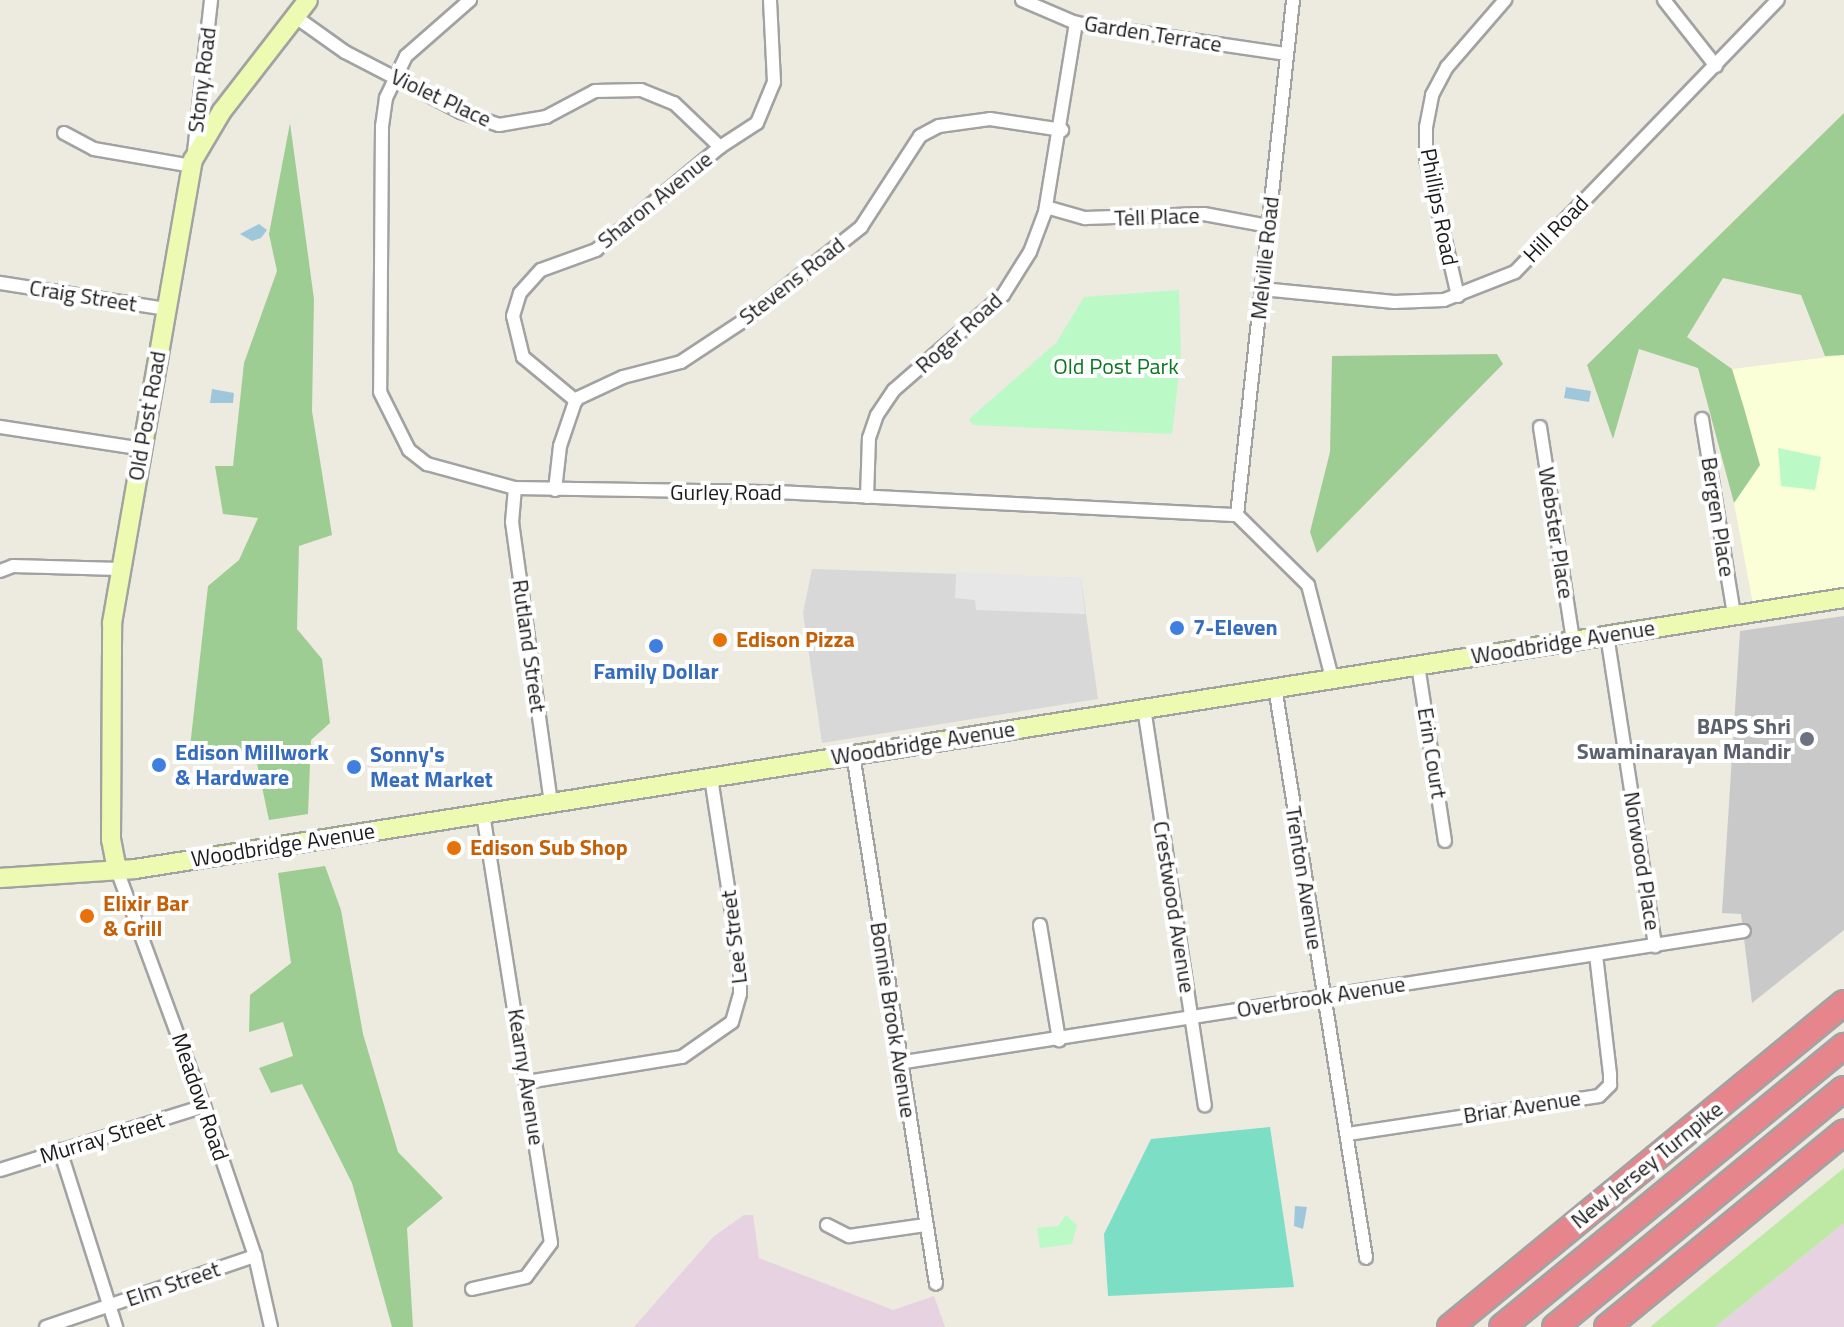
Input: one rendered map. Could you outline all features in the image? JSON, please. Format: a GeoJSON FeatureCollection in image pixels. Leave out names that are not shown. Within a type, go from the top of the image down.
{"type":"FeatureCollection","features":[{"type":"Feature","properties":{"kind":"highway","name":"New Jersey Turnpike"},"geometry":{"type":"LineString","coordinates":[[1450,1327],[1844,1003]]}},
{"type":"Feature","properties":{"kind":"highway","name":"New Jersey Turnpike"},"geometry":{"type":"LineString","coordinates":[[1502,1327],[1844,1046]]}},
{"type":"Feature","properties":{"kind":"highway"},"geometry":{"type":"LineString","coordinates":[[1555,1327],[1844,1089]]}},
{"type":"Feature","properties":{"kind":"highway"},"geometry":{"type":"LineString","coordinates":[[1607,1327],[1844,1132]]}},
{"type":"Feature","properties":{"kind":"main road","name":"Old Post Road"},"geometry":{"type":"LineString","coordinates":[[117,870],[111,840],[110,679],[119,569],[192,163],[293,15],[308,0]]}},
{"type":"Feature","properties":{"kind":"main road","name":"Woodbridge Avenue"},"geometry":{"type":"LineString","coordinates":[[0,878],[117,870],[1844,598]]}},
{"type":"Feature","properties":{"kind":"street","name":"Stony Road"},"geometry":{"type":"LineString","coordinates":[[192,163],[211,0]]}},
{"type":"Feature","properties":{"kind":"street"},"geometry":{"type":"LineString","coordinates":[[394,77],[426,33],[470,0]]}},
{"type":"Feature","properties":{"kind":"street","name":"Sharon Avenue"},"geometry":{"type":"LineString","coordinates":[[576,401],[523,357],[513,316],[520,293],[541,270],[596,250],[720,147],[757,123],[770,99],[776,63],[770,0]]}},
{"type":"Feature","properties":{"kind":"street","name":"Garden Terrace"},"geometry":{"type":"LineString","coordinates":[[1022,0],[1076,23],[1287,54]]}},
{"type":"Feature","properties":{"kind":"street","name":"Melville Road"},"geometry":{"type":"LineString","coordinates":[[1237,515],[1293,0]]}},
{"type":"Feature","properties":{"kind":"street","name":"Phillips Road"},"geometry":{"type":"LineString","coordinates":[[1458,296],[1426,159],[1426,127],[1432,95],[1447,67],[1505,0]]}},
{"type":"Feature","properties":{"kind":"street"},"geometry":{"type":"LineString","coordinates":[[1664,0],[1716,66]]}},
{"type":"Feature","properties":{"kind":"street","name":"Hill Road"},"geometry":{"type":"LineString","coordinates":[[1262,289],[1394,302],[1458,296],[1515,272],[1778,0]]}},
{"type":"Feature","properties":{"kind":"street","name":"Violet Place"},"geometry":{"type":"LineString","coordinates":[[293,15],[345,52],[499,125],[546,117],[595,91],[652,92],[683,110],[720,147]]}},
{"type":"Feature","properties":{"kind":"street","name":"Roger Road"},"geometry":{"type":"LineString","coordinates":[[867,497],[869,438],[877,415],[894,390],[1003,295],[1030,252],[1046,207],[1062,130],[1076,23]]}},
{"type":"Feature","properties":{"kind":"street","name":"Gurley Road"},"geometry":{"type":"LineString","coordinates":[[394,77],[382,126],[380,392],[409,450],[427,464],[515,488],[867,497],[1237,515]]}},
{"type":"Feature","properties":{"kind":"street","name":"Stevens Road"},"geometry":{"type":"LineString","coordinates":[[576,401],[623,377],[681,362],[743,321],[861,227],[920,136],[978,119],[1062,130]]}},
{"type":"Feature","properties":{"kind":"street"},"geometry":{"type":"LineString","coordinates":[[64,133],[94,149],[192,163]]}},
{"type":"Feature","properties":{"kind":"street","name":"Tell Place"},"geometry":{"type":"LineString","coordinates":[[1046,207],[1085,218],[1204,214],[1268,226]]}},
{"type":"Feature","properties":{"kind":"street","name":"Craig Street"},"geometry":{"type":"LineString","coordinates":[[0,283],[166,309]]}},
{"type":"Feature","properties":{"kind":"street"},"geometry":{"type":"LineString","coordinates":[[555,490],[560,446],[576,401]]}},
{"type":"Feature","properties":{"kind":"street","name":"Bergen Place"},"geometry":{"type":"LineString","coordinates":[[1702,419],[1734,614]]}},
{"type":"Feature","properties":{"kind":"street"},"geometry":{"type":"LineString","coordinates":[[0,427],[143,449]]}},
{"type":"Feature","properties":{"kind":"street","name":"Webster Place"},"geometry":{"type":"LineString","coordinates":[[1540,427],[1573,640]]}},
{"type":"Feature","properties":{"kind":"street","name":"Rutland Street"},"geometry":{"type":"LineString","coordinates":[[515,488],[512,522],[551,803]]}},
{"type":"Feature","properties":{"kind":"street"},"geometry":{"type":"LineString","coordinates":[[1237,515],[1308,585],[1332,678]]}},
{"type":"Feature","properties":{"kind":"street"},"geometry":{"type":"LineString","coordinates":[[0,571],[13,566],[119,569]]}},
{"type":"Feature","properties":{"kind":"street","name":"Norwood Place"},"geometry":{"type":"LineString","coordinates":[[1607,635],[1655,946]]}},
{"type":"Feature","properties":{"kind":"street","name":"Erin Court"},"geometry":{"type":"LineString","coordinates":[[1418,665],[1445,841]]}},
{"type":"Feature","properties":{"kind":"street","name":"Trenton Avenue"},"geometry":{"type":"LineString","coordinates":[[1275,687],[1366,1258]]}},
{"type":"Feature","properties":{"kind":"street","name":"Crestwood Avenue"},"geometry":{"type":"LineString","coordinates":[[1144,708],[1205,1105]]}},
{"type":"Feature","properties":{"kind":"street","name":"Bonnie Brook Avenue"},"geometry":{"type":"LineString","coordinates":[[853,754],[898,1063],[936,1284]]}},
{"type":"Feature","properties":{"kind":"street","name":"Lee Street"},"geometry":{"type":"LineString","coordinates":[[527,1082],[682,1057],[732,1022],[740,994],[740,965],[711,777]]}},
{"type":"Feature","properties":{"kind":"street","name":"Kearny Avenue"},"geometry":{"type":"LineString","coordinates":[[472,1289],[526,1277],[551,1243],[483,813]]}},
{"type":"Feature","properties":{"kind":"street","name":"Meadow Road"},"geometry":{"type":"LineString","coordinates":[[117,870],[204,1106],[255,1256],[271,1327]]}},
{"type":"Feature","properties":{"kind":"street"},"geometry":{"type":"LineString","coordinates":[[1040,925],[1059,1040]]}},
{"type":"Feature","properties":{"kind":"street","name":"Overbrook Avenue"},"geometry":{"type":"LineString","coordinates":[[898,1063],[1191,1020],[1322,995],[1744,931]]}},
{"type":"Feature","properties":{"kind":"street","name":"Briar Avenue"},"geometry":{"type":"LineString","coordinates":[[1348,1134],[1599,1096],[1610,1085],[1610,1074],[1596,955]]}},
{"type":"Feature","properties":{"kind":"street","name":"Murray Street"},"geometry":{"type":"LineString","coordinates":[[0,1170],[204,1106]]}},
{"type":"Feature","properties":{"kind":"street"},"geometry":{"type":"LineString","coordinates":[[60,1150],[116,1327]]}},
{"type":"Feature","properties":{"kind":"street"},"geometry":{"type":"LineString","coordinates":[[827,1225],[849,1236],[925,1225]]}},
{"type":"Feature","properties":{"kind":"street","name":"Elm Street"},"geometry":{"type":"LineString","coordinates":[[46,1327],[255,1256]]}},
{"type":"Feature","properties":{"kind":"shaded area"},"geometry":{"type":"Polygon","coordinates":[[[1844,355],[1844,591],[1753,604],[1734,503],[1760,465],[1732,369],[1844,355]]]}},
{"type":"Feature","properties":{"kind":"shaded area"},"geometry":{"type":"Polygon","coordinates":[[[812,569],[1081,578],[1098,699],[822,743],[803,613],[812,569]]]}},
{"type":"Feature","properties":{"kind":"shaded area"},"geometry":{"type":"Polygon","coordinates":[[[956,572],[1081,578],[1085,614],[976,610],[975,600],[955,598],[956,572]]]}},
{"type":"Feature","properties":{"kind":"shaded area"},"geometry":{"type":"Polygon","coordinates":[[[1844,616],[1844,930],[1752,1003],[1741,914],[1722,913],[1740,631],[1844,616]]]}},
{"type":"Feature","properties":{"kind":"shaded area"},"geometry":{"type":"Polygon","coordinates":[[[744,1215],[753,1215],[759,1258],[893,1310],[934,1296],[945,1327],[634,1327],[713,1237],[744,1215]]]}},
{"type":"Feature","properties":{"kind":"shaded area"},"geometry":{"type":"Polygon","coordinates":[[[1844,1223],[1844,1327],[1715,1327],[1844,1223]]]}},
{"type":"Feature","properties":{"kind":"green space"},"geometry":{"type":"Polygon","coordinates":[[[1844,113],[1844,355],[1825,356],[1801,295],[1723,278],[1687,337],[1732,369],[1744,408],[1760,465],[1734,503],[1698,368],[1639,349],[1613,439],[1587,365],[1844,113]]]}},
{"type":"Feature","properties":{"kind":"green space"},"geometry":{"type":"Polygon","coordinates":[[[290,123],[314,299],[312,411],[332,535],[299,546],[297,629],[322,659],[330,723],[311,740],[308,814],[269,820],[255,754],[190,747],[208,586],[239,560],[258,518],[223,514],[215,466],[233,466],[244,363],[277,271],[269,234],[290,123]]]}},
{"type":"Feature","properties":{"kind":"green space","name":"Old Post Park"},"geometry":{"type":"Polygon","coordinates":[[[1179,290],[1181,357],[1172,434],[973,425],[969,419],[1056,343],[1084,297],[1179,290]]]}},
{"type":"Feature","properties":{"kind":"green space"},"geometry":{"type":"Polygon","coordinates":[[[1497,354],[1503,364],[1317,553],[1310,532],[1330,452],[1332,356],[1497,354]]]}},
{"type":"Feature","properties":{"kind":"green space"},"geometry":{"type":"Polygon","coordinates":[[[1778,448],[1821,457],[1815,490],[1781,486],[1778,448]]]}},
{"type":"Feature","properties":{"kind":"green space"},"geometry":{"type":"Polygon","coordinates":[[[325,866],[341,910],[363,1034],[398,1152],[443,1198],[407,1228],[413,1327],[392,1327],[352,1183],[302,1084],[271,1093],[259,1068],[293,1056],[283,1022],[249,1032],[250,995],[291,963],[278,873],[325,866]]]}},
{"type":"Feature","properties":{"kind":"green space"},"geometry":{"type":"Polygon","coordinates":[[[1270,1127],[1294,1287],[1108,1296],[1104,1234],[1151,1139],[1270,1127]]]}},
{"type":"Feature","properties":{"kind":"green space"},"geometry":{"type":"Polygon","coordinates":[[[1844,1168],[1844,1223],[1715,1327],[1650,1327],[1844,1168]]]}},
{"type":"Feature","properties":{"kind":"green space"},"geometry":{"type":"Polygon","coordinates":[[[1066,1215],[1077,1225],[1072,1244],[1040,1248],[1037,1228],[1058,1226],[1066,1215]]]}},
{"type":"Feature","properties":{"kind":"water"},"geometry":{"type":"Polygon","coordinates":[[[259,224],[267,230],[261,238],[252,241],[240,234],[259,224]]]}},
{"type":"Feature","properties":{"kind":"water"},"geometry":{"type":"Polygon","coordinates":[[[1566,387],[1591,391],[1589,402],[1564,398],[1566,387]]]}},
{"type":"Feature","properties":{"kind":"water"},"geometry":{"type":"Polygon","coordinates":[[[212,389],[234,393],[233,403],[210,403],[212,389]]]}},
{"type":"Feature","properties":{"kind":"water"},"geometry":{"type":"Polygon","coordinates":[[[1295,1206],[1307,1207],[1303,1229],[1294,1226],[1295,1206]]]}},
{"type":"Feature","properties":{"kind":"place","name":"7-Eleven"},"geometry":{"type":"Point","coordinates":[1177,628]}},
{"type":"Feature","properties":{"kind":"place","name":"Edison Pizza"},"geometry":{"type":"Point","coordinates":[720,640]}},
{"type":"Feature","properties":{"kind":"place","name":"Family Dollar"},"geometry":{"type":"Point","coordinates":[656,646]}},
{"type":"Feature","properties":{"kind":"place","name":"BAPS Shri Swaminarayan Mandir"},"geometry":{"type":"Point","coordinates":[1807,739]}},
{"type":"Feature","properties":{"kind":"place","name":"Edison Millwork & Hardware"},"geometry":{"type":"Point","coordinates":[159,765]}},
{"type":"Feature","properties":{"kind":"place","name":"Sonny's Meat Market"},"geometry":{"type":"Point","coordinates":[354,767]}},
{"type":"Feature","properties":{"kind":"place","name":"Edison Sub Shop"},"geometry":{"type":"Point","coordinates":[454,848]}},
{"type":"Feature","properties":{"kind":"place","name":"Elixir Bar & Grill"},"geometry":{"type":"Point","coordinates":[87,916]}}]}
